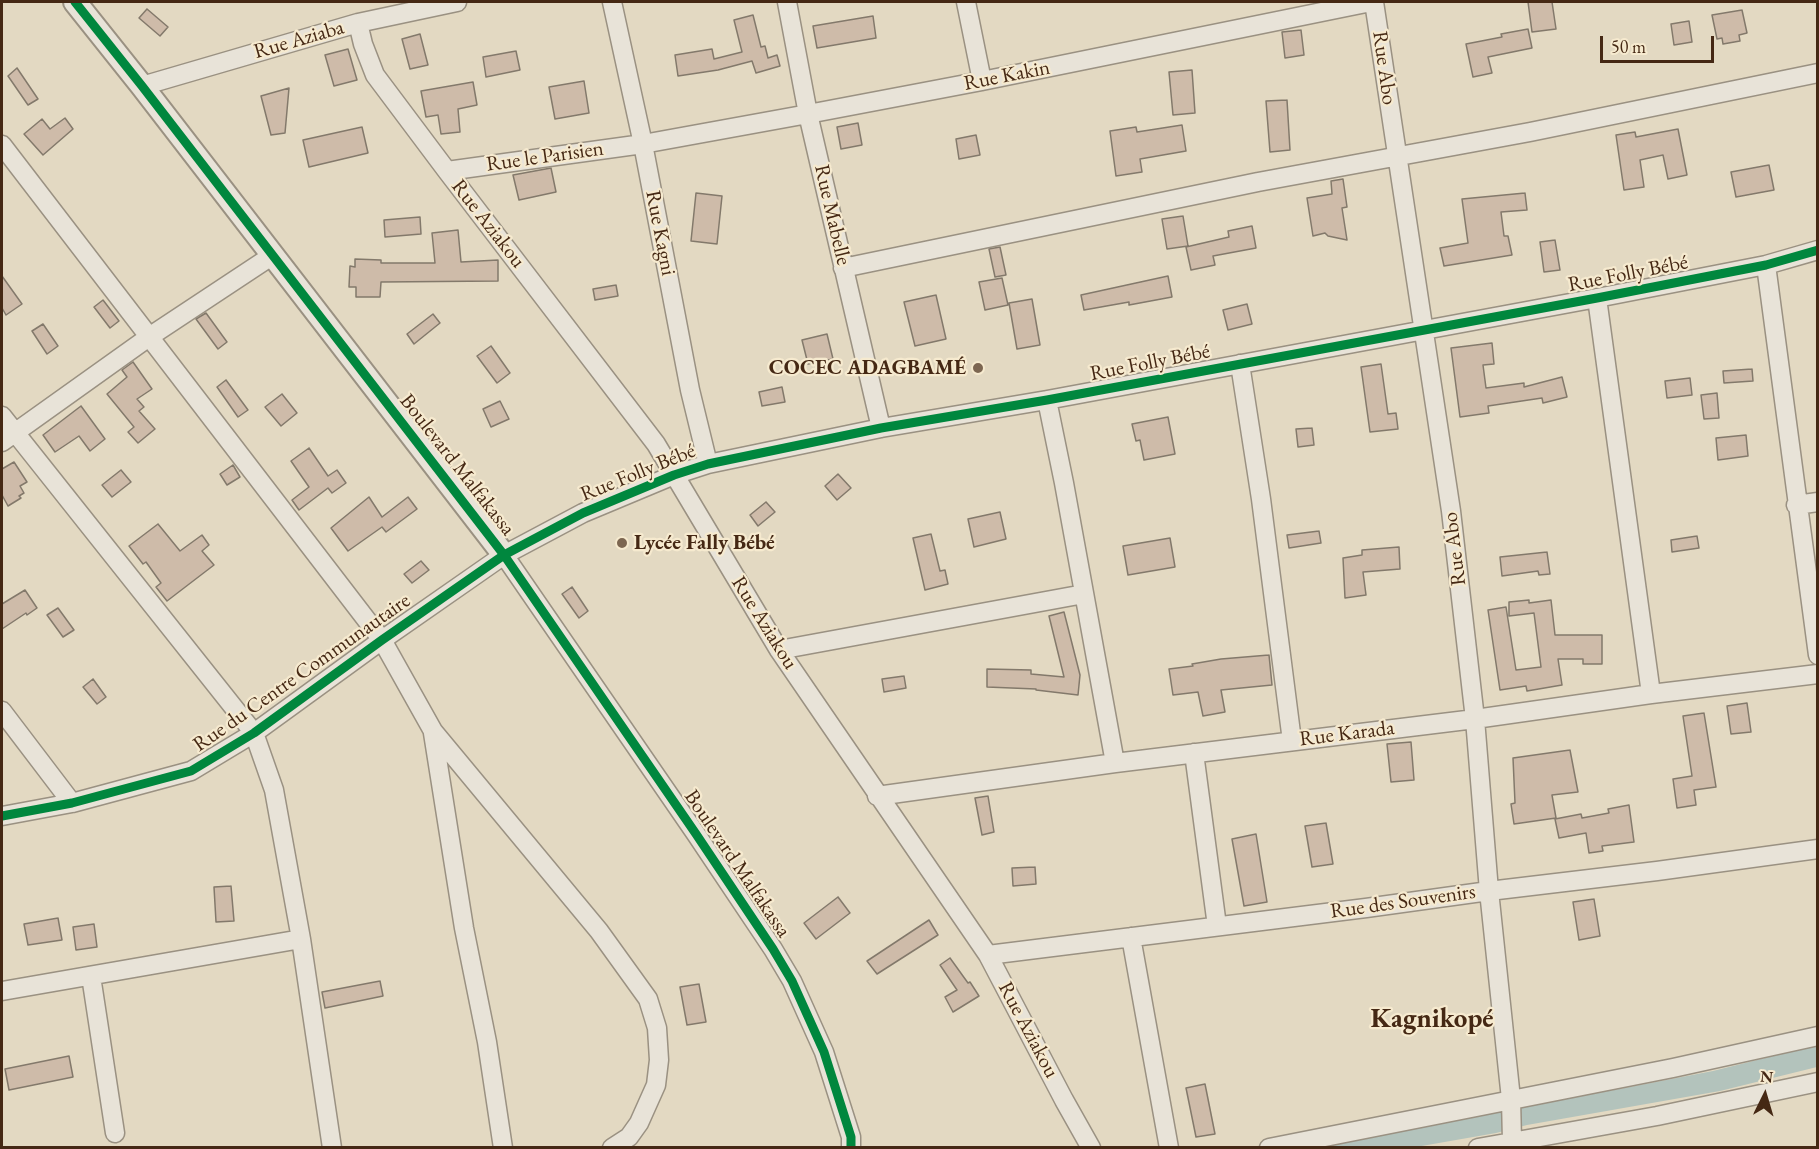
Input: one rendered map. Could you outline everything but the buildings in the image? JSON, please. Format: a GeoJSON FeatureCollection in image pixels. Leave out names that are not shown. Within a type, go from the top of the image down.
{"type":"FeatureCollection","features":[{"type":"Feature","properties":{"kind":"street","name":"Boulevard Malfakassa"},"geometry":{"type":"LineString","coordinates":[[75,2],[504,555],[696,834],[792,981],[824,1052],[851,1142]]}},
{"type":"Feature","properties":{"kind":"street","name":"Rue Aziaba"},"geometry":{"type":"LineString","coordinates":[[142,86],[358,23],[458,2]]}},
{"type":"Feature","properties":{"kind":"street","name":"Rue Kagni"},"geometry":{"type":"LineString","coordinates":[[612,2],[643,144],[690,390],[708,464]]}},
{"type":"Feature","properties":{"kind":"street","name":"Rue Mabelle"},"geometry":{"type":"LineString","coordinates":[[787,2],[808,114],[881,428]]}},
{"type":"Feature","properties":{"kind":"street"},"geometry":{"type":"LineString","coordinates":[[966,2],[982,81]]}},
{"type":"Feature","properties":{"kind":"street","name":"Rue Kakin"},"geometry":{"type":"LineString","coordinates":[[643,144],[982,81],[1373,2]]}},
{"type":"Feature","properties":{"kind":"street","name":"Rue Abo"},"geometry":{"type":"LineString","coordinates":[[1373,2],[1451,511],[1475,719],[1489,891],[1511,1099],[1512,1141]]}},
{"type":"Feature","properties":{"kind":"street","name":"Rue Aziakou"},"geometry":{"type":"LineString","coordinates":[[358,23],[365,51],[375,75],[656,444],[779,650],[988,955],[1091,1148]]}},
{"type":"Feature","properties":{"kind":"street"},"geometry":{"type":"LineString","coordinates":[[843,268],[1258,182],[1397,158],[1818,73]]}},
{"type":"Feature","properties":{"kind":"street","name":"Rue le Parisien"},"geometry":{"type":"LineString","coordinates":[[447,171],[643,144]]}},
{"type":"Feature","properties":{"kind":"street"},"geometry":{"type":"LineString","coordinates":[[2,146],[381,640],[433,731],[598,931],[648,999],[657,1028],[659,1060],[656,1085],[639,1123],[629,1137],[612,1148]]}},
{"type":"Feature","properties":{"kind":"street","name":"Rue Folly Bébé"},"geometry":{"type":"LineString","coordinates":[[504,555],[583,513],[674,475],[708,464],[881,428],[1047,400],[1597,298],[1766,265],[1818,250]]}},
{"type":"Feature","properties":{"kind":"street"},"geometry":{"type":"LineString","coordinates":[[8,437],[149,337],[273,255]]}},
{"type":"Feature","properties":{"kind":"street"},"geometry":{"type":"LineString","coordinates":[[1766,265],[1818,655]]}},
{"type":"Feature","properties":{"kind":"street"},"geometry":{"type":"LineString","coordinates":[[1597,298],[1651,694]]}},
{"type":"Feature","properties":{"kind":"street"},"geometry":{"type":"LineString","coordinates":[[1240,364],[1261,499],[1292,741]]}},
{"type":"Feature","properties":{"kind":"street"},"geometry":{"type":"LineString","coordinates":[[1047,400],[1115,763]]}},
{"type":"Feature","properties":{"kind":"street"},"geometry":{"type":"LineString","coordinates":[[2,416],[8,437],[254,733],[274,790],[301,939],[332,1148]]}},
{"type":"Feature","properties":{"kind":"street"},"geometry":{"type":"LineString","coordinates":[[1797,505],[1818,502]]}},
{"type":"Feature","properties":{"kind":"street","name":"Rue du Centre Communautaire"},"geometry":{"type":"LineString","coordinates":[[2,816],[72,803],[191,771],[254,733],[381,640],[504,555]]}},
{"type":"Feature","properties":{"kind":"street"},"geometry":{"type":"LineString","coordinates":[[779,650],[1084,594]]}},
{"type":"Feature","properties":{"kind":"street","name":"Rue Karada"},"geometry":{"type":"LineString","coordinates":[[878,796],[1115,763],[1818,674]]}},
{"type":"Feature","properties":{"kind":"street"},"geometry":{"type":"LineString","coordinates":[[2,711],[72,803]]}},
{"type":"Feature","properties":{"kind":"street"},"geometry":{"type":"LineString","coordinates":[[433,731],[464,928],[487,1042],[503,1148]]}},
{"type":"Feature","properties":{"kind":"street"},"geometry":{"type":"LineString","coordinates":[[1194,753],[1216,926]]}},
{"type":"Feature","properties":{"kind":"street","name":"Rue des Souvenirs"},"geometry":{"type":"LineString","coordinates":[[988,955],[1489,891],[1657,872],[1818,849]]}},
{"type":"Feature","properties":{"kind":"street"},"geometry":{"type":"LineString","coordinates":[[1131,938],[1169,1148]]}},
{"type":"Feature","properties":{"kind":"street"},"geometry":{"type":"LineString","coordinates":[[2,991],[301,939]]}},
{"type":"Feature","properties":{"kind":"street"},"geometry":{"type":"LineString","coordinates":[[91,976],[115,1133]]}},
{"type":"Feature","properties":{"kind":"street"},"geometry":{"type":"LineString","coordinates":[[1269,1148],[1684,1066],[1818,1036]]}},
{"type":"Feature","properties":{"kind":"street"},"geometry":{"type":"LineString","coordinates":[[1478,1148],[1647,1118],[1818,1082]]}},
{"type":"Feature","properties":{"kind":"shaded area"},"geometry":{"type":"Polygon","coordinates":[[[1817,1045],[1817,1067],[1720,1091],[1416,1147],[1308,1148],[1522,1105],[1713,1071],[1817,1045]]]}},
{"type":"Feature","properties":{"kind":"cycle path"},"geometry":{"type":"LineString","coordinates":[[75,2],[504,555],[696,834],[792,981],[824,1052],[851,1137],[851,1148]]}},
{"type":"Feature","properties":{"kind":"cycle path"},"geometry":{"type":"LineString","coordinates":[[2,816],[72,803],[191,771],[254,733],[504,555],[583,513],[674,475],[708,464],[881,428],[1047,400],[1597,298],[1766,265],[1818,250]]}},
{"type":"Feature","properties":{"kind":"place","name":"COCEC ADAGBAMÉ"},"geometry":{"type":"Point","coordinates":[978,368]}},
{"type":"Feature","properties":{"kind":"place","name":"Lycée Fally Bébé"},"geometry":{"type":"Point","coordinates":[622,543]}},
{"type":"Feature","properties":{"kind":"district","name":"Kagnikopé"},"geometry":{"type":"Point","coordinates":[1432,1020]}}]}
